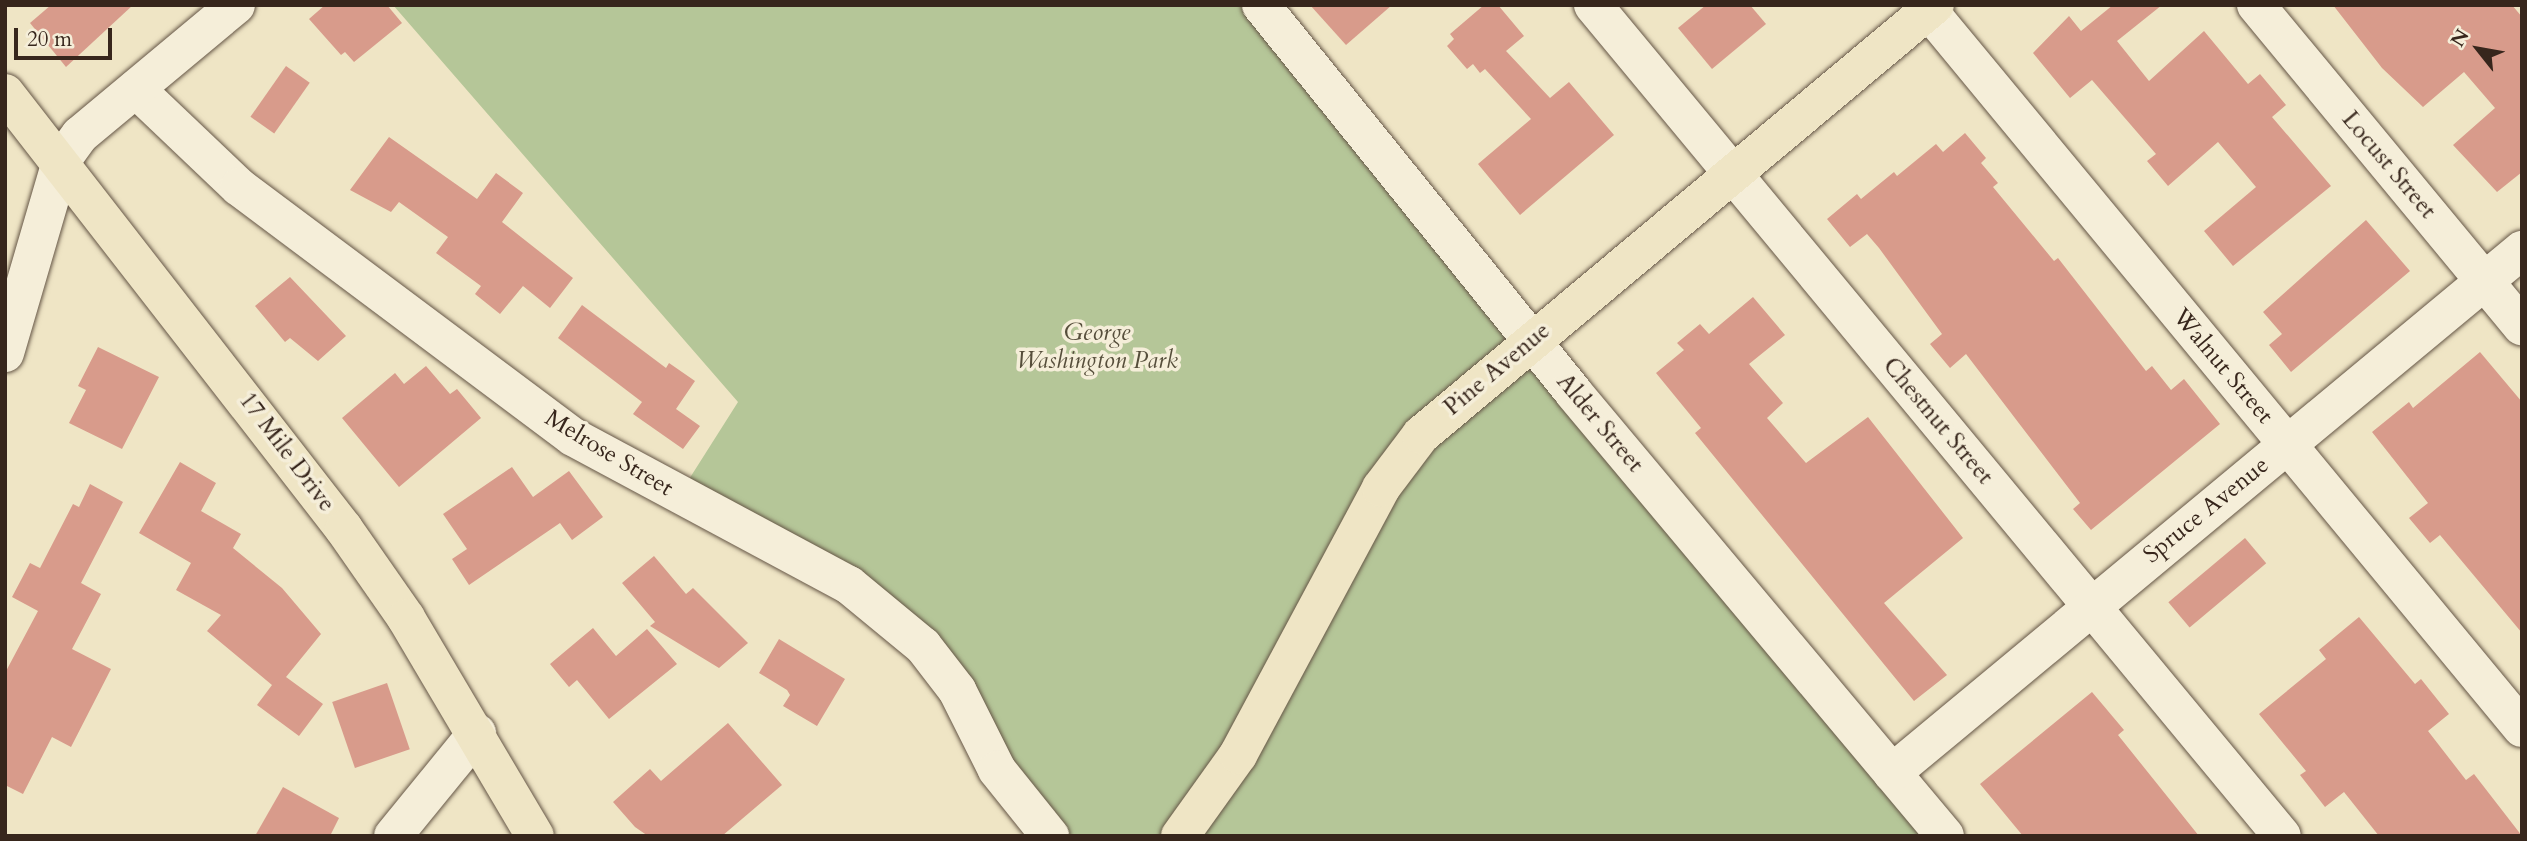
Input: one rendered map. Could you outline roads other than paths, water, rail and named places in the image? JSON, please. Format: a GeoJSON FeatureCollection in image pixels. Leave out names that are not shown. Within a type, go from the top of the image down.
{"type":"FeatureCollection","features":[{"type":"Feature","properties":{"kind":"main road","name":"Pine Avenue"},"geometry":{"type":"LineString","coordinates":[[1180,836],[1238,755],[1399,461],[1448,409],[1929,7]]}},
{"type":"Feature","properties":{"kind":"main road","name":"17 Mile Drive"},"geometry":{"type":"LineString","coordinates":[[5,93],[61,161],[345,529],[477,733],[535,836]]}},
{"type":"Feature","properties":{"kind":"street"},"geometry":{"type":"LineString","coordinates":[[5,353],[61,161],[80,135],[236,5]]}},
{"type":"Feature","properties":{"kind":"street","name":"Alder Street"},"geometry":{"type":"LineString","coordinates":[[1261,5],[1531,339],[1945,836]]}},
{"type":"Feature","properties":{"kind":"street","name":"Chestnut Street"},"geometry":{"type":"LineString","coordinates":[[1593,5],[1731,175],[2282,836]]}},
{"type":"Feature","properties":{"kind":"street","name":"Locust Street"},"geometry":{"type":"LineString","coordinates":[[2256,5],[2522,326]]}},
{"type":"Feature","properties":{"kind":"street","name":"Walnut Street"},"geometry":{"type":"LineString","coordinates":[[1929,7],[2522,728]]}},
{"type":"Feature","properties":{"kind":"street","name":"Melrose Street"},"geometry":{"type":"LineString","coordinates":[[135,89],[230,180],[573,437],[849,585],[913,637],[957,690],[997,770],[1050,836]]}},
{"type":"Feature","properties":{"kind":"street","name":"Spruce Avenue"},"geometry":{"type":"LineString","coordinates":[[1892,773],[2091,604],[2522,250]]}},
{"type":"Feature","properties":{"kind":"street"},"geometry":{"type":"LineString","coordinates":[[393,836],[477,733]]}},
{"type":"Feature","properties":{"kind":"park label","name":"George Washington Park"},"geometry":{"type":"Point","coordinates":[1097,347]}}]}
